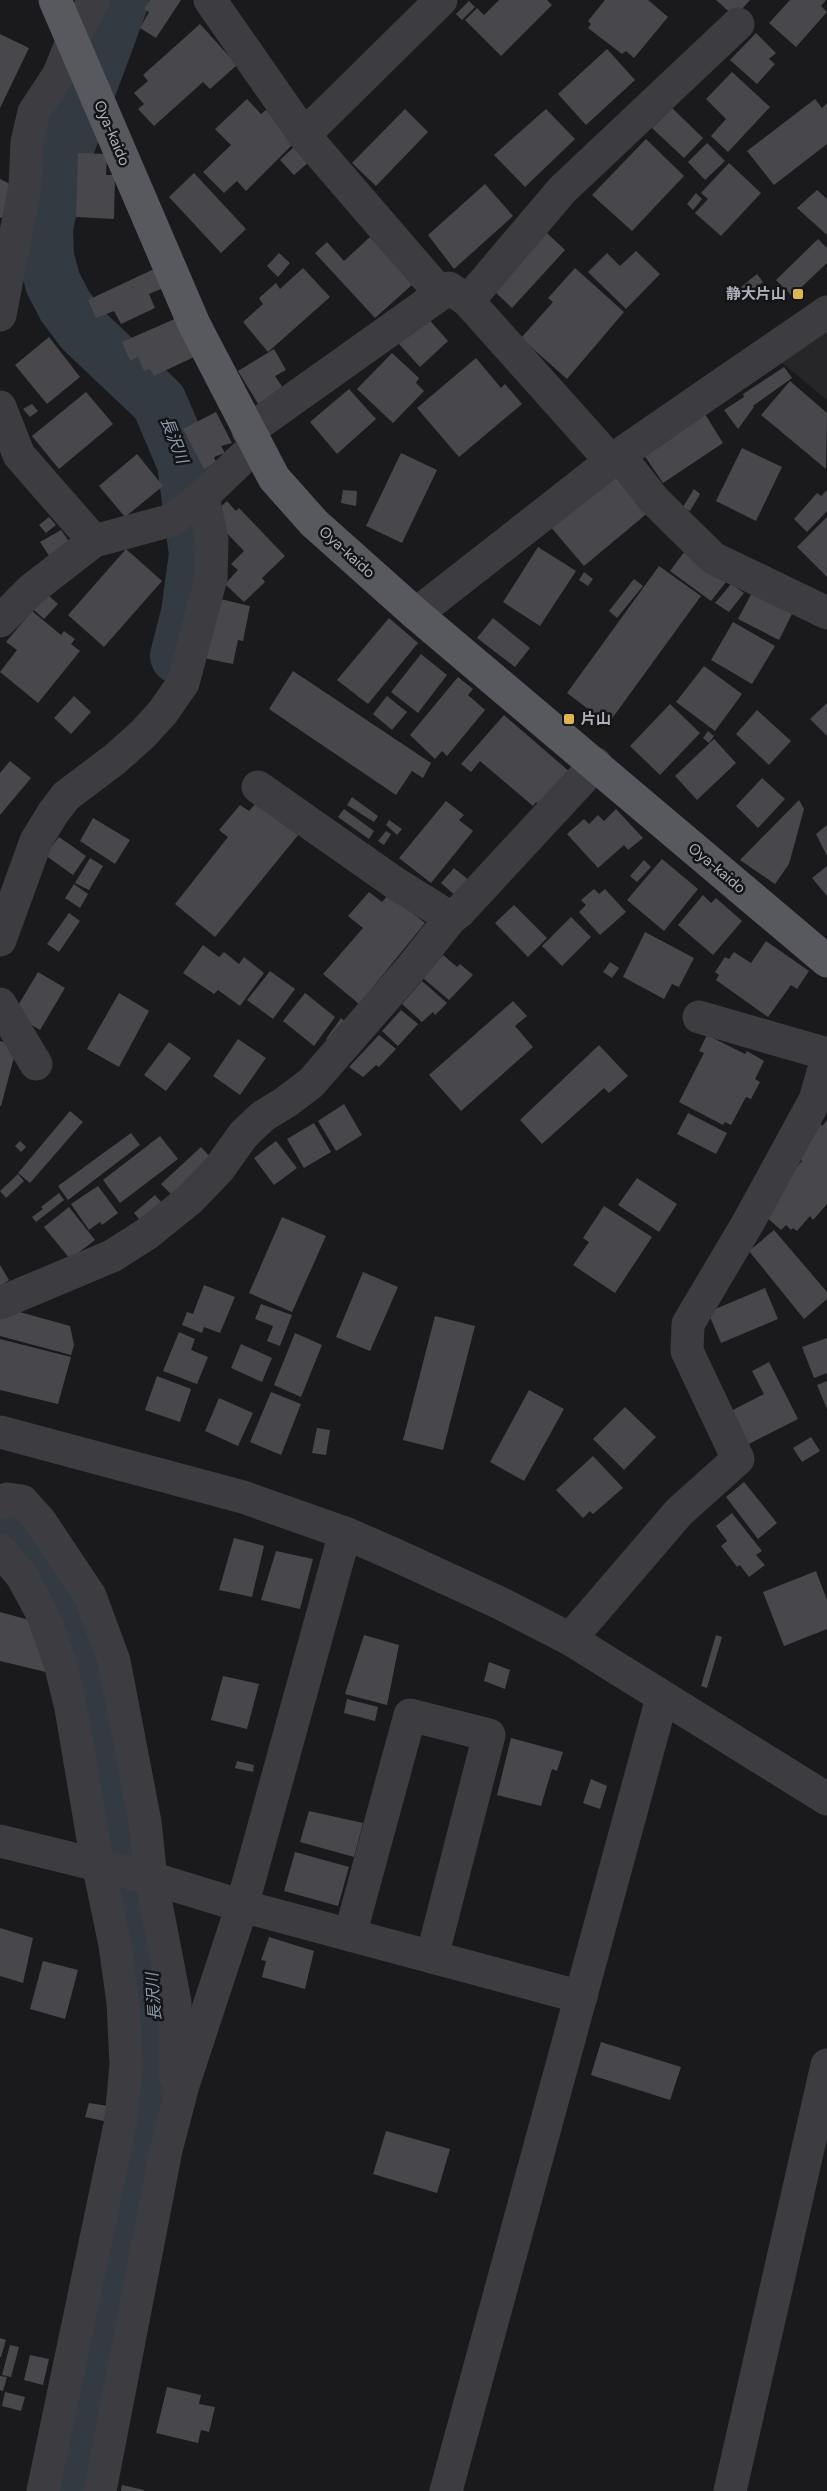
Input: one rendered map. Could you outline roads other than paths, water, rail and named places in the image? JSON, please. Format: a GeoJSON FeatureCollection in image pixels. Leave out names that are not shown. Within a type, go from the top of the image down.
{"type":"FeatureCollection","features":[{"type":"Feature","properties":{"kind":"main road","name":"Oya-kaido"},"geometry":{"type":"LineString","coordinates":[[55,0],[194,324],[273,478],[314,522],[416,614],[827,961]]}},
{"type":"Feature","properties":{"kind":"street"},"geometry":{"type":"LineString","coordinates":[[0,315],[25,186],[27,142],[34,112],[59,74],[94,0]]}},
{"type":"Feature","properties":{"kind":"street"},"geometry":{"type":"LineString","coordinates":[[210,0],[304,135],[454,298],[615,458],[654,500],[713,558],[827,613]]}},
{"type":"Feature","properties":{"kind":"street"},"geometry":{"type":"LineString","coordinates":[[304,135],[441,0]]}},
{"type":"Feature","properties":{"kind":"street"},"geometry":{"type":"LineString","coordinates":[[0,621],[32,590],[94,541],[172,520],[202,497],[252,438],[454,298],[562,190],[738,24]]}},
{"type":"Feature","properties":{"kind":"street"},"geometry":{"type":"LineString","coordinates":[[416,614],[615,458],[827,312]]}},
{"type":"Feature","properties":{"kind":"street"},"geometry":{"type":"LineString","coordinates":[[0,407],[19,455],[94,541]]}},
{"type":"Feature","properties":{"kind":"street"},"geometry":{"type":"LineString","coordinates":[[0,940],[36,841],[53,813],[66,796],[116,759],[143,734],[163,712],[183,683],[211,578],[212,540],[202,497]]}},
{"type":"Feature","properties":{"kind":"street"},"geometry":{"type":"LineString","coordinates":[[0,1303],[111,1256],[148,1233],[189,1200],[218,1170],[244,1134],[263,1116],[311,1083],[412,967],[451,918],[499,871],[596,764]]}},
{"type":"Feature","properties":{"kind":"street"},"geometry":{"type":"LineString","coordinates":[[258,787],[395,883],[451,918]]}},
{"type":"Feature","properties":{"kind":"street"},"geometry":{"type":"LineString","coordinates":[[0,1004],[36,1064]]}},
{"type":"Feature","properties":{"kind":"street"},"geometry":{"type":"LineString","coordinates":[[699,1017],[827,1054]]}},
{"type":"Feature","properties":{"kind":"street"},"geometry":{"type":"LineString","coordinates":[[570,1640],[679,1512],[738,1459],[687,1351],[688,1324],[815,1100],[827,1059]]}},
{"type":"Feature","properties":{"kind":"street"},"geometry":{"type":"LineString","coordinates":[[0,1432],[243,1497],[345,1533],[447,1578],[570,1640],[827,1799]]}},
{"type":"Feature","properties":{"kind":"street"},"geometry":{"type":"LineString","coordinates":[[0,1503],[7,1499],[22,1501],[40,1521],[90,1596],[114,1661],[145,1822],[151,1878],[176,2002],[175,2082],[166,2150],[100,2491]]}},
{"type":"Feature","properties":{"kind":"street"},"geometry":{"type":"LineString","coordinates":[[166,2150],[183,2085],[242,1906],[345,1533]]}},
{"type":"Feature","properties":{"kind":"street"},"geometry":{"type":"LineString","coordinates":[[0,1550],[22,1576],[39,1607],[60,1663],[71,1708],[115,1945],[123,2002],[126,2064],[122,2120],[43,2491]]}},
{"type":"Feature","properties":{"kind":"street"},"geometry":{"type":"LineString","coordinates":[[446,2491],[662,1698]]}},
{"type":"Feature","properties":{"kind":"street"},"geometry":{"type":"LineString","coordinates":[[350,1935],[410,1715],[489,1736],[432,1957]]}},
{"type":"Feature","properties":{"kind":"street"},"geometry":{"type":"LineString","coordinates":[[0,1841],[151,1878],[242,1906],[581,1997]]}},
{"type":"Feature","properties":{"kind":"street"},"geometry":{"type":"LineString","coordinates":[[730,2491],[827,2065]]}},
{"type":"Feature","properties":{"kind":"waterway","name":"長沢川"},"geometry":{"type":"LineString","coordinates":[[121,0],[56,175],[45,228],[46,257],[53,283],[65,306],[83,330],[159,402],[185,463],[197,554],[189,613],[178,656]]}},
{"type":"Feature","properties":{"kind":"waterway","name":"長沢川"},"geometry":{"type":"LineString","coordinates":[[17,1519],[51,1566],[83,1634],[105,1702],[138,1907],[154,1984],[156,2052],[150,2120],[74,2491]]}},
{"type":"Feature","properties":{"kind":"place","name":"静大片山"},"geometry":{"type":"Point","coordinates":[798,294]}},
{"type":"Feature","properties":{"kind":"place","name":"片山"},"geometry":{"type":"Point","coordinates":[569,719]}}]}
